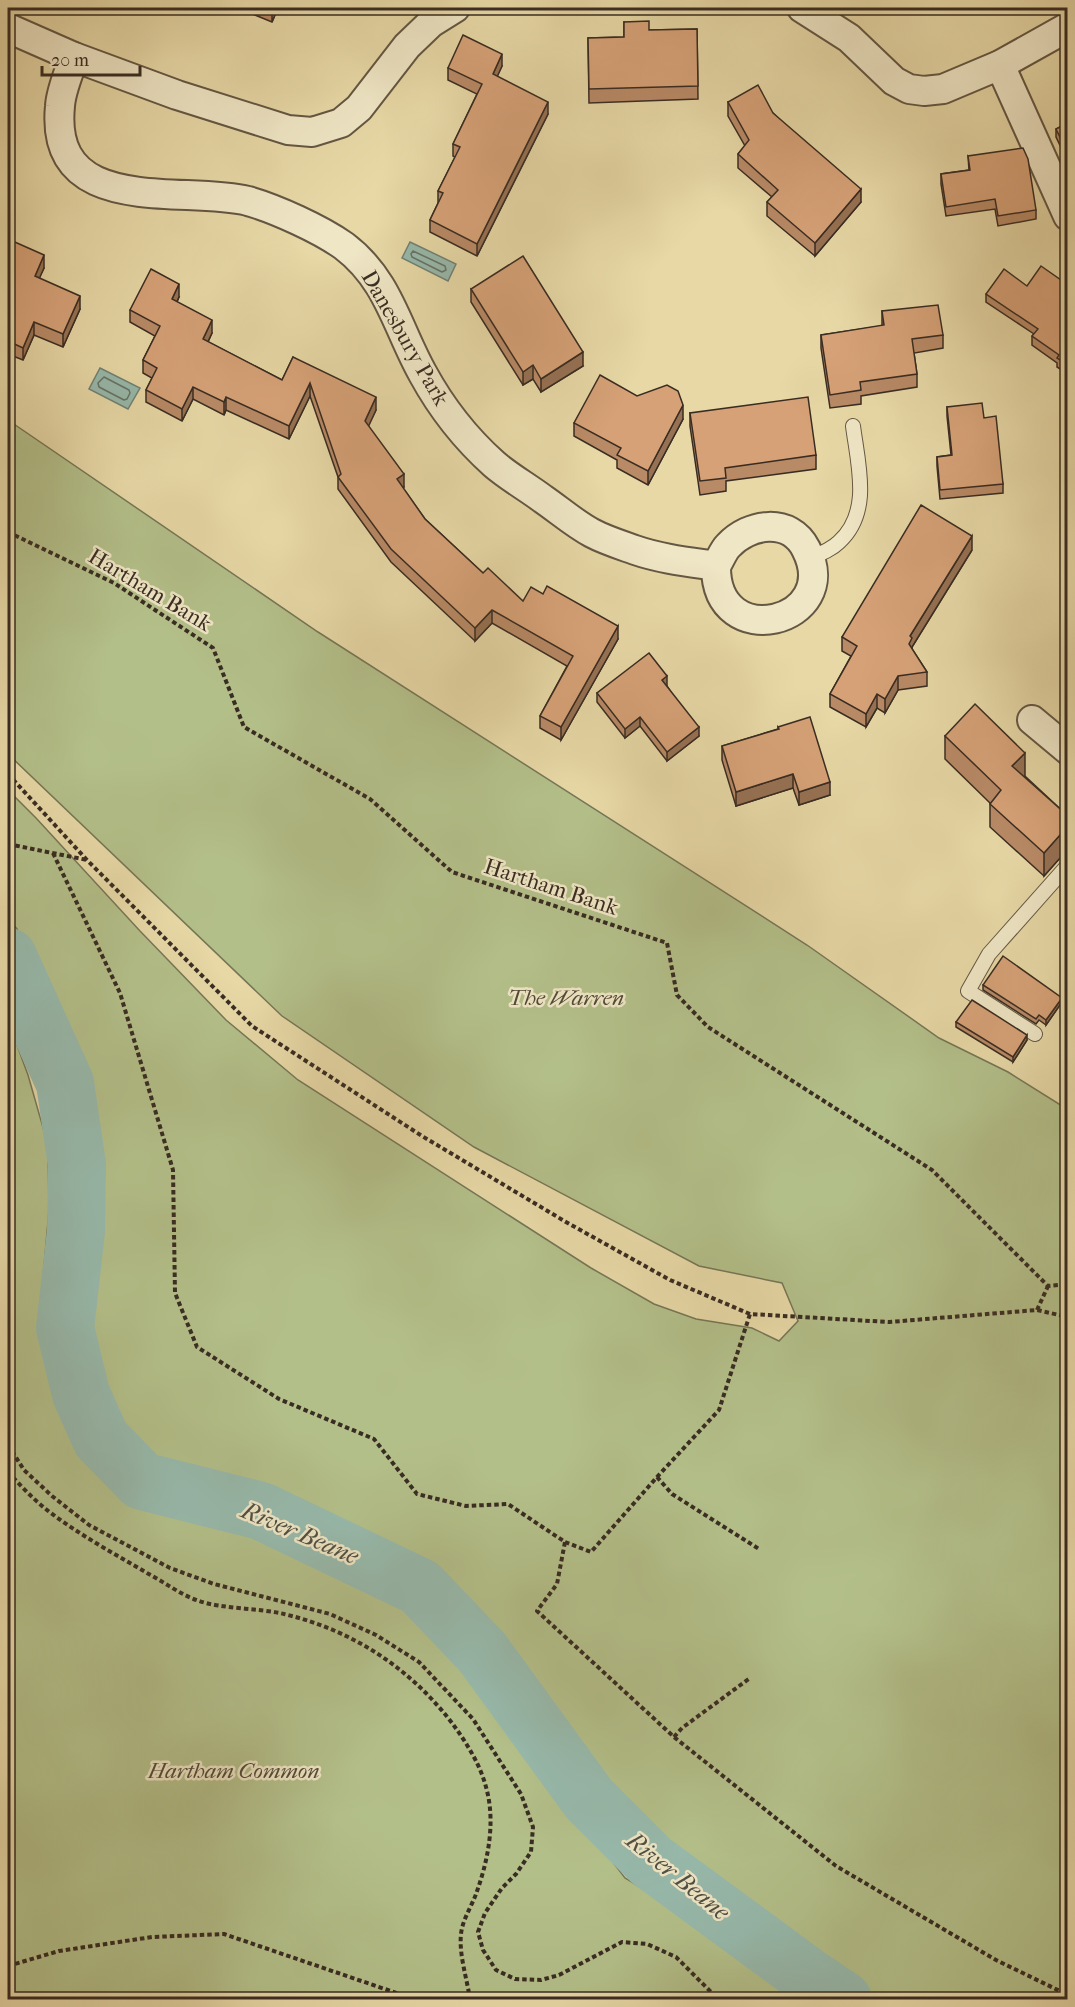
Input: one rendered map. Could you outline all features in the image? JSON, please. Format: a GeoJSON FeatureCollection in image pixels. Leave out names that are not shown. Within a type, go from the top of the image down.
{"type":"FeatureCollection","features":[{"type":"Feature","properties":{"kind":"street"},"geometry":{"type":"LineString","coordinates":[[8,28],[74,57],[256,121],[288,130],[312,132],[340,123],[359,108],[407,46],[431,23],[454,8]]}},
{"type":"Feature","properties":{"kind":"street"},"geometry":{"type":"LineString","coordinates":[[802,8],[849,38],[894,81],[909,89],[924,91],[943,89],[1000,65],[1068,27]]}},
{"type":"Feature","properties":{"kind":"street","name":"Danesbury Park"},"geometry":{"type":"LineString","coordinates":[[74,57],[60,104],[59,128],[68,157],[86,177],[105,184],[149,194],[210,196],[249,202],[289,217],[335,241],[363,263],[383,289],[422,372],[440,401],[461,430],[495,464],[592,533],[636,551],[716,566]]}},
{"type":"Feature","properties":{"kind":"street"},"geometry":{"type":"LineString","coordinates":[[1000,65],[1068,216]]}},
{"type":"Feature","properties":{"kind":"street"},"geometry":{"type":"LineString","coordinates":[[771,526],[785,529],[796,536],[805,546],[813,571],[810,590],[804,602],[794,612],[768,621],[744,618],[728,604],[716,582],[716,566],[728,546],[742,535],[754,528],[771,526]]}},
{"type":"Feature","properties":{"kind":"street"},"geometry":{"type":"LineString","coordinates":[[1032,720],[1068,750]]}},
{"type":"Feature","properties":{"kind":"lane"},"geometry":{"type":"LineString","coordinates":[[810,558],[839,542],[851,529],[859,507],[862,490],[853,426]]}},
{"type":"Feature","properties":{"kind":"lane"},"geometry":{"type":"LineString","coordinates":[[1035,1034],[968,991],[989,954],[1068,865]]}},
{"type":"Feature","properties":{"kind":"path","name":"Hartham Bank"},"geometry":{"type":"LineString","coordinates":[[8,532],[114,583],[213,648],[244,727],[370,800],[452,872],[667,943],[677,995],[708,1027],[932,1170],[1048,1286]]}},
{"type":"Feature","properties":{"kind":"path"},"geometry":{"type":"LineString","coordinates":[[8,774],[87,860],[252,1026],[422,1136],[566,1222],[670,1280],[750,1314],[889,1322],[1037,1310],[1068,1317]]}},
{"type":"Feature","properties":{"kind":"path"},"geometry":{"type":"LineString","coordinates":[[8,844],[87,860]]}},
{"type":"Feature","properties":{"kind":"path"},"geometry":{"type":"LineString","coordinates":[[53,853],[120,993],[170,1159],[173,1170],[175,1293],[197,1347],[279,1400],[374,1439],[417,1494],[466,1506],[508,1504],[565,1542],[591,1552],[719,1410],[750,1314]]}},
{"type":"Feature","properties":{"kind":"path"},"geometry":{"type":"LineString","coordinates":[[1037,1310],[1048,1286],[1068,1284]]}},
{"type":"Feature","properties":{"kind":"path"},"geometry":{"type":"LineString","coordinates":[[8,1445],[24,1470],[89,1525],[170,1568],[214,1584],[330,1614],[376,1635],[419,1662],[473,1719],[521,1794],[533,1827],[531,1852],[485,1913],[478,1932],[483,1950],[496,1970],[515,1980],[541,1980],[559,1974],[622,1942],[647,1944],[676,1957],[720,2000]]}},
{"type":"Feature","properties":{"kind":"path"},"geometry":{"type":"LineString","coordinates":[[8,1472],[45,1509],[81,1535],[182,1593],[200,1601],[283,1614],[341,1633],[386,1658],[411,1677],[436,1702],[474,1758],[486,1787],[490,1808],[487,1858],[462,1927],[461,1942],[470,2000]]}},
{"type":"Feature","properties":{"kind":"path"},"geometry":{"type":"LineString","coordinates":[[657,1477],[672,1494],[759,1549]]}},
{"type":"Feature","properties":{"kind":"path"},"geometry":{"type":"LineString","coordinates":[[565,1542],[557,1584],[537,1611],[674,1737],[836,1866],[996,1960],[1068,1995]]}},
{"type":"Feature","properties":{"kind":"path"},"geometry":{"type":"LineString","coordinates":[[674,1737],[682,1728],[750,1678]]}},
{"type":"Feature","properties":{"kind":"path"},"geometry":{"type":"LineString","coordinates":[[8,1966],[59,1951],[152,1937],[224,1934],[417,2000]]}},
{"type":"Feature","properties":{"kind":"green space","name":"The Warren"},"geometry":{"type":"Polygon","coordinates":[[[8,420],[318,632],[807,945],[939,1038],[1008,1072],[1067,1109],[1067,1999],[878,1999],[825,1969],[712,1887],[633,1822],[495,1637],[418,1576],[267,1501],[165,1479],[123,1449],[81,1378],[76,1328],[98,1197],[89,1109],[17,929],[8,919],[8,790],[226,1020],[298,1080],[591,1268],[654,1304],[696,1319],[752,1328],[779,1341],[798,1321],[782,1283],[699,1266],[474,1147],[282,1016],[8,754],[8,420]]]}},
{"type":"Feature","properties":{"kind":"green space","name":"Hartham Common"},"geometry":{"type":"Polygon","coordinates":[[[8,1021],[28,1075],[48,1145],[49,1210],[38,1334],[55,1387],[101,1462],[124,1492],[290,1545],[385,1594],[461,1658],[600,1835],[605,1852],[625,1878],[823,1999],[8,1999],[8,1021]]]}},
{"type":"Feature","properties":{"kind":"water"},"geometry":{"type":"Polygon","coordinates":[[[410,242],[456,264],[448,281],[402,258],[410,242]]]}},
{"type":"Feature","properties":{"kind":"water"},"geometry":{"type":"Polygon","coordinates":[[[100,368],[140,388],[128,409],[89,389],[100,368]]]}},
{"type":"Feature","properties":{"kind":"building"},"geometry":{"type":"Polygon","coordinates":[[[259,8],[274,8],[272,13],[259,8]]]}},
{"type":"Feature","properties":{"kind":"building"},"geometry":{"type":"Polygon","coordinates":[[[649,21],[649,30],[697,29],[698,86],[589,89],[588,38],[624,37],[624,22],[649,21]]]}},
{"type":"Feature","properties":{"kind":"building"},"geometry":{"type":"Polygon","coordinates":[[[463,35],[502,54],[493,74],[548,102],[477,244],[430,220],[443,193],[438,191],[460,147],[453,144],[482,84],[448,68],[463,35]]]}},
{"type":"Feature","properties":{"kind":"building"},"geometry":{"type":"Polygon","coordinates":[[[758,85],[773,113],[861,189],[815,243],[767,202],[778,190],[738,154],[749,140],[728,102],[758,85]]]}},
{"type":"Feature","properties":{"kind":"building"},"geometry":{"type":"Polygon","coordinates":[[[1068,123],[1068,153],[1056,129],[1068,123]]]}},
{"type":"Feature","properties":{"kind":"building"},"geometry":{"type":"Polygon","coordinates":[[[1023,148],[1028,159],[1036,210],[998,216],[995,199],[946,207],[941,174],[970,170],[968,156],[1023,148]]]}},
{"type":"Feature","properties":{"kind":"building"},"geometry":{"type":"Polygon","coordinates":[[[8,223],[12,225],[8,236],[8,223]]]}},
{"type":"Feature","properties":{"kind":"building"},"geometry":{"type":"Polygon","coordinates":[[[8,239],[44,255],[35,276],[80,296],[63,334],[34,322],[23,348],[8,341],[8,239]]]}},
{"type":"Feature","properties":{"kind":"building"},"geometry":{"type":"Polygon","coordinates":[[[523,256],[583,352],[541,379],[533,365],[523,372],[471,289],[523,256]]]}},
{"type":"Feature","properties":{"kind":"building"},"geometry":{"type":"Polygon","coordinates":[[[1041,266],[1068,285],[1068,365],[1057,358],[1059,355],[1032,336],[1038,329],[986,294],[1004,269],[1027,286],[1041,266]]]}},
{"type":"Feature","properties":{"kind":"building"},"geometry":{"type":"Polygon","coordinates":[[[151,269],[179,284],[172,299],[212,320],[203,339],[282,380],[293,357],[376,397],[365,421],[404,474],[397,479],[425,519],[483,573],[488,568],[523,601],[531,587],[543,594],[547,586],[618,626],[561,727],[540,716],[573,656],[492,610],[475,628],[391,549],[338,477],[341,474],[310,383],[289,426],[226,397],[224,402],[193,387],[182,409],[146,390],[157,368],[143,360],[160,326],[130,310],[151,269]]]}},
{"type":"Feature","properties":{"kind":"building"},"geometry":{"type":"Polygon","coordinates":[[[938,305],[943,335],[912,339],[917,374],[860,382],[861,390],[830,395],[821,335],[884,325],[882,311],[938,305]]]}},
{"type":"Feature","properties":{"kind":"building"},"geometry":{"type":"Polygon","coordinates":[[[600,375],[637,396],[667,385],[678,391],[683,405],[648,471],[617,455],[621,448],[574,423],[600,375]]]}},
{"type":"Feature","properties":{"kind":"building"},"geometry":{"type":"Polygon","coordinates":[[[808,397],[816,455],[725,468],[726,478],[700,481],[690,413],[808,397]]]}},
{"type":"Feature","properties":{"kind":"building"},"geometry":{"type":"Polygon","coordinates":[[[982,403],[984,418],[996,416],[1003,484],[940,490],[937,457],[952,455],[947,407],[982,403]]]}},
{"type":"Feature","properties":{"kind":"building"},"geometry":{"type":"Polygon","coordinates":[[[921,505],[972,536],[910,636],[912,638],[909,644],[927,672],[898,676],[885,699],[877,694],[866,714],[830,694],[857,646],[842,637],[921,505]]]}},
{"type":"Feature","properties":{"kind":"building"},"geometry":{"type":"Polygon","coordinates":[[[649,653],[667,676],[662,680],[699,727],[667,752],[640,717],[625,729],[597,693],[649,653]]]}},
{"type":"Feature","properties":{"kind":"building"},"geometry":{"type":"Polygon","coordinates":[[[975,704],[1025,753],[1012,766],[1068,816],[1068,826],[1044,853],[990,804],[1001,790],[945,736],[975,704]]]}},
{"type":"Feature","properties":{"kind":"building"},"geometry":{"type":"Polygon","coordinates":[[[810,717],[830,782],[799,792],[793,774],[736,792],[722,746],[810,717]]]}},
{"type":"Feature","properties":{"kind":"building"},"geometry":{"type":"Polygon","coordinates":[[[1003,956],[1062,998],[1046,1020],[1039,1015],[1036,1019],[983,985],[1003,956]]]}},
{"type":"Feature","properties":{"kind":"building"},"geometry":{"type":"Polygon","coordinates":[[[972,1000],[1027,1035],[1013,1057],[956,1022],[972,1000]]]}},
{"type":"Feature","properties":{"kind":"waterway","name":"River Beane"},"geometry":{"type":"LineString","coordinates":[[8,957],[65,1083],[77,1165],[76,1231],[65,1328],[81,1394],[101,1439],[142,1481],[261,1511],[420,1587],[482,1652],[589,1799],[651,1861],[843,2000]]}}]}
